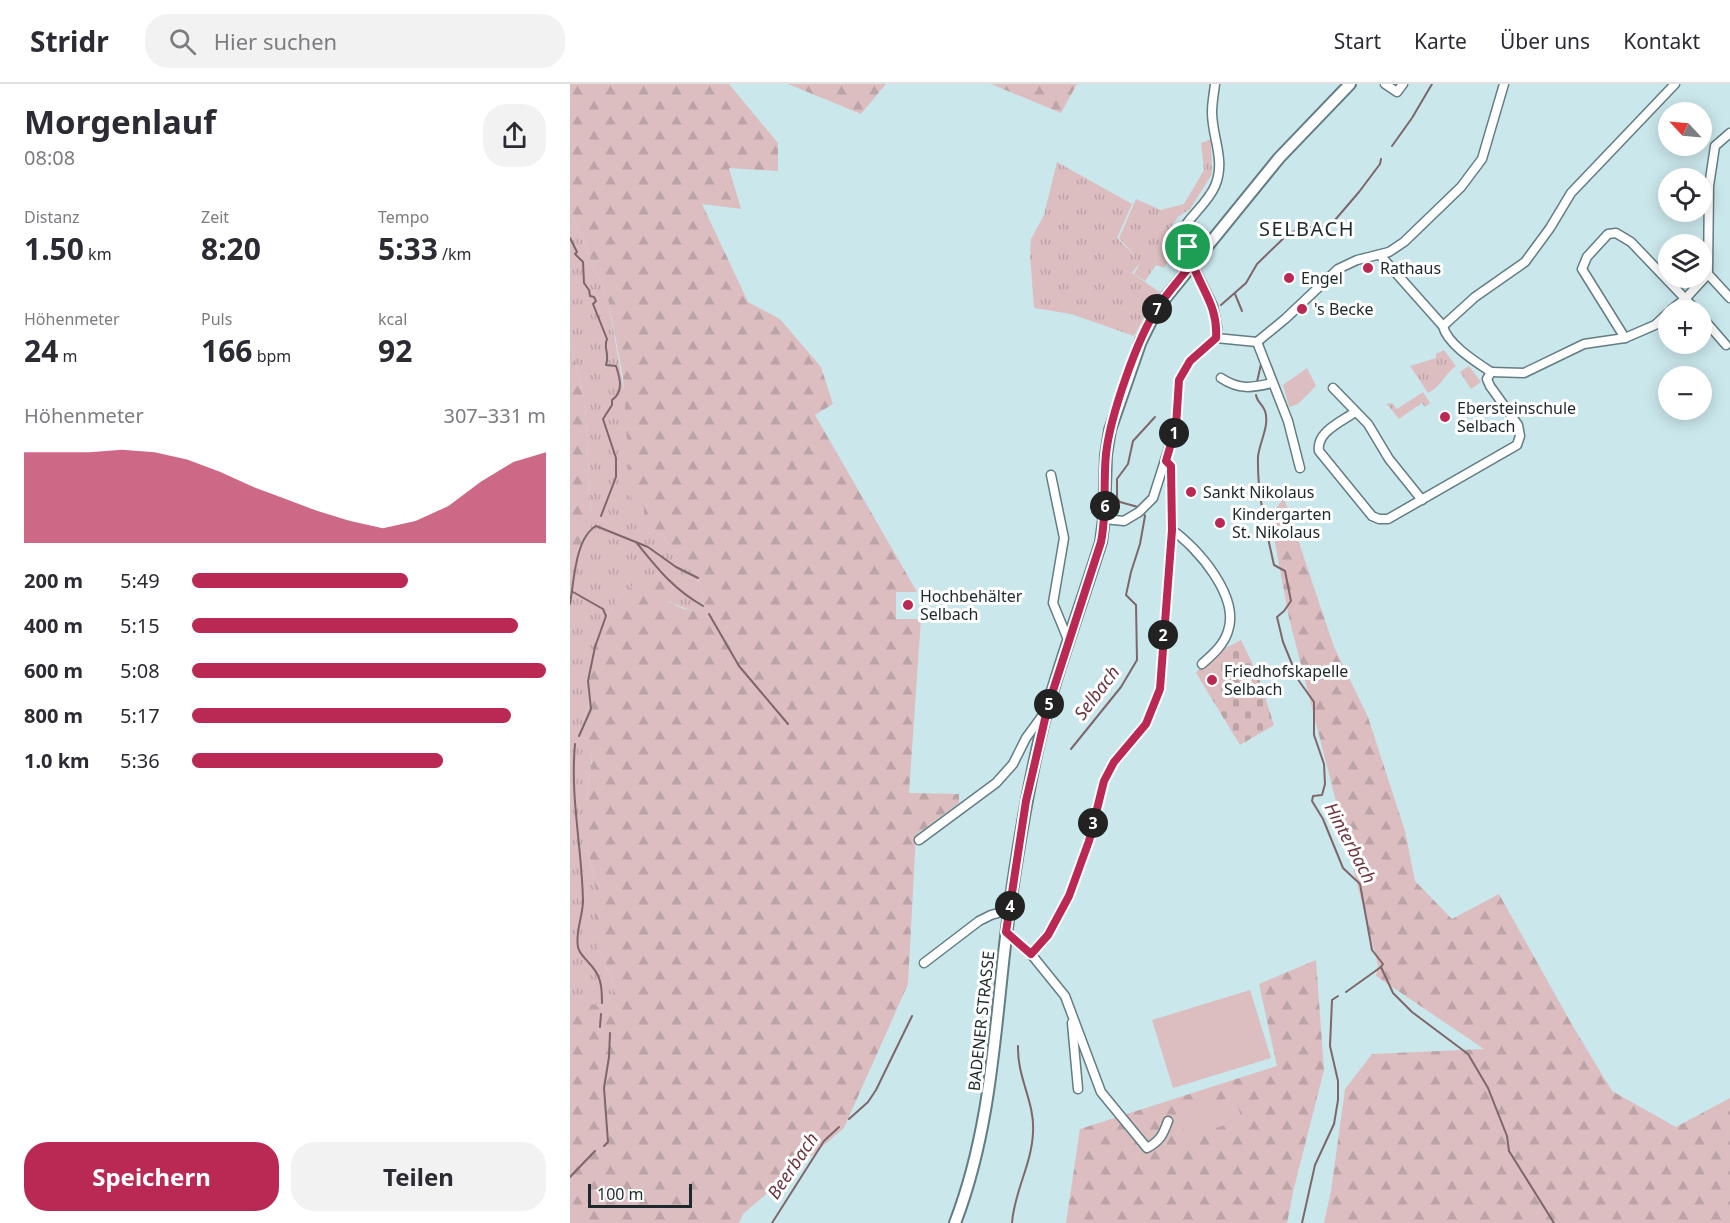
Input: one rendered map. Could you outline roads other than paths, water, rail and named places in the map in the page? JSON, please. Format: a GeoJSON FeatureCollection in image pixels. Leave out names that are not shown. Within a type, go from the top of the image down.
{"type":"FeatureCollection","features":[{"type":"Feature","properties":{"kind":"main road","name":"BADENER STRASSE"},"geometry":{"type":"LineString","coordinates":[[955,1223],[967,1190],[987,1105],[1006,932],[1026,801],[1048,706],[1101,542],[1106,455],[1110,430],[1118,404],[1141,341],[1158,307],[1279,158],[1350,84]]}},
{"type":"Feature","properties":{"kind":"street"},"geometry":{"type":"LineString","coordinates":[[1215,84],[1212,112],[1219,151],[1219,173],[1208,198],[1185,225],[1181,236],[1181,250],[1192,263],[1213,306],[1216,338]]}},
{"type":"Feature","properties":{"kind":"street"},"geometry":{"type":"LineString","coordinates":[[1386,84],[1397,92],[1403,84]]}},
{"type":"Feature","properties":{"kind":"street"},"geometry":{"type":"LineString","coordinates":[[1104,519],[1124,521],[1140,512],[1153,498],[1176,426],[1179,380],[1190,361],[1216,338],[1257,342],[1292,314],[1338,269],[1357,260],[1389,252],[1412,235],[1461,187],[1482,159],[1504,84]]}},
{"type":"Feature","properties":{"kind":"street"},"geometry":{"type":"LineString","coordinates":[[1443,326],[1475,297],[1525,262],[1550,228],[1571,193],[1675,84]]}},
{"type":"Feature","properties":{"kind":"street"},"geometry":{"type":"LineString","coordinates":[[1708,234],[1709,186],[1715,146],[1730,133]]}},
{"type":"Feature","properties":{"kind":"street"},"geometry":{"type":"LineString","coordinates":[[1625,338],[1582,269],[1587,257],[1608,234],[1617,233],[1631,242],[1686,298]]}},
{"type":"Feature","properties":{"kind":"street"},"geometry":{"type":"LineString","coordinates":[[1380,255],[1443,326],[1444,333],[1472,360],[1491,372],[1524,373],[1584,344],[1625,338],[1658,322]]}},
{"type":"Feature","properties":{"kind":"street"},"geometry":{"type":"LineString","coordinates":[[1712,278],[1730,298]]}},
{"type":"Feature","properties":{"kind":"street"},"geometry":{"type":"LineString","coordinates":[[1684,300],[1695,288]]}},
{"type":"Feature","properties":{"kind":"street"},"geometry":{"type":"LineString","coordinates":[[1712,329],[1726,345]]}},
{"type":"Feature","properties":{"kind":"street"},"geometry":{"type":"LineString","coordinates":[[1257,342],[1288,421],[1300,468]]}},
{"type":"Feature","properties":{"kind":"street"},"geometry":{"type":"LineString","coordinates":[[1354,412],[1322,435],[1318,444],[1319,451],[1372,516],[1388,519],[1517,445],[1520,436],[1518,425],[1490,386],[1487,380],[1491,372]]}},
{"type":"Feature","properties":{"kind":"street"},"geometry":{"type":"LineString","coordinates":[[1221,378],[1242,388],[1272,383]]}},
{"type":"Feature","properties":{"kind":"street"},"geometry":{"type":"LineString","coordinates":[[1333,388],[1368,424],[1389,459],[1422,500]]}},
{"type":"Feature","properties":{"kind":"street"},"geometry":{"type":"LineString","coordinates":[[1031,954],[1048,935],[1069,896],[1089,841],[1104,781],[1114,762],[1146,724],[1160,689],[1172,530],[1171,466],[1166,461]]}},
{"type":"Feature","properties":{"kind":"street"},"geometry":{"type":"LineString","coordinates":[[1051,475],[1064,538],[1053,603],[1069,642]]}},
{"type":"Feature","properties":{"kind":"street"},"geometry":{"type":"LineString","coordinates":[[1172,530],[1187,540],[1213,574],[1226,596],[1232,616],[1221,646],[1202,664]]}},
{"type":"Feature","properties":{"kind":"street"},"geometry":{"type":"LineString","coordinates":[[919,840],[1002,777],[1013,764],[1026,738],[1048,706]]}},
{"type":"Feature","properties":{"kind":"street"},"geometry":{"type":"LineString","coordinates":[[924,963],[979,921],[1009,910]]}},
{"type":"Feature","properties":{"kind":"street"},"geometry":{"type":"LineString","coordinates":[[1006,932],[1031,954],[1065,996],[1101,1092],[1147,1148],[1163,1136],[1168,1121]]}},
{"type":"Feature","properties":{"kind":"street"},"geometry":{"type":"LineString","coordinates":[[1070,1007],[1078,1089]]}},
{"type":"Feature","properties":{"kind":"waterway","name":"Selbach"},"geometry":{"type":"LineString","coordinates":[[1392,146],[1432,84]]}},
{"type":"Feature","properties":{"kind":"waterway","name":"Selbach"},"geometry":{"type":"LineString","coordinates":[[1221,305],[1246,283],[1257,264],[1289,233],[1309,227],[1329,227],[1359,192],[1380,164],[1381,159]]}},
{"type":"Feature","properties":{"kind":"waterway"},"geometry":{"type":"LineString","coordinates":[[570,238],[577,252],[575,254],[583,262],[584,283],[590,296],[596,301],[593,304],[607,339],[606,365],[616,366],[620,380],[620,389],[603,419],[616,458],[616,477],[601,516]]}},
{"type":"Feature","properties":{"kind":"waterway","name":"Hinterbach"},"geometry":{"type":"LineString","coordinates":[[1235,294],[1242,311]]}},
{"type":"Feature","properties":{"kind":"waterway","name":"Hinterbach"},"geometry":{"type":"LineString","coordinates":[[1257,382],[1261,364]]}},
{"type":"Feature","properties":{"kind":"waterway","name":"Hinterbach"},"geometry":{"type":"LineString","coordinates":[[1256,395],[1266,417],[1258,457],[1263,511],[1274,565],[1285,571],[1291,601],[1277,617],[1283,642],[1299,681],[1314,702],[1314,735],[1324,764],[1325,784],[1322,795],[1313,796],[1312,801],[1323,819],[1343,868],[1360,884],[1372,950],[1383,964],[1346,992]]}},
{"type":"Feature","properties":{"kind":"waterway","name":"Selbach"},"geometry":{"type":"LineString","coordinates":[[1138,507],[1120,502],[1117,498],[1117,479],[1128,464],[1133,441],[1155,417]]}},
{"type":"Feature","properties":{"kind":"waterway","name":"Selbach"},"geometry":{"type":"LineString","coordinates":[[1071,749],[1121,687],[1137,660],[1136,605],[1126,595],[1140,544],[1145,516],[1143,512]]}},
{"type":"Feature","properties":{"kind":"waterway"},"geometry":{"type":"LineString","coordinates":[[570,604],[580,550],[589,532],[596,526],[648,547],[676,567],[698,578]]}},
{"type":"Feature","properties":{"kind":"waterway"},"geometry":{"type":"LineString","coordinates":[[636,542],[674,585],[703,606]]}},
{"type":"Feature","properties":{"kind":"waterway"},"geometry":{"type":"LineString","coordinates":[[573,592],[603,609],[606,616],[595,647],[588,681],[591,709],[579,736]]}},
{"type":"Feature","properties":{"kind":"waterway"},"geometry":{"type":"LineString","coordinates":[[709,614],[739,666],[788,724]]}},
{"type":"Feature","properties":{"kind":"waterway"},"geometry":{"type":"LineString","coordinates":[[575,744],[575,803],[583,901],[577,942],[581,953],[598,976],[602,1003]]}},
{"type":"Feature","properties":{"kind":"waterway"},"geometry":{"type":"LineString","coordinates":[[1381,967],[1393,993],[1412,1012],[1468,1054],[1488,1088],[1507,1136],[1509,1151],[1554,1223]]}},
{"type":"Feature","properties":{"kind":"waterway","name":"Hinterbach"},"geometry":{"type":"LineString","coordinates":[[1302,1223],[1315,1165],[1334,1124],[1338,1100],[1338,1081],[1330,1046],[1332,1000],[1338,996]]}},
{"type":"Feature","properties":{"kind":"waterway"},"geometry":{"type":"LineString","coordinates":[[600,1027],[601,1014]]}},
{"type":"Feature","properties":{"kind":"waterway","name":"Beerbach"},"geometry":{"type":"LineString","coordinates":[[849,1119],[868,1102],[876,1090],[912,1016]]}},
{"type":"Feature","properties":{"kind":"waterway"},"geometry":{"type":"LineString","coordinates":[[604,1146],[608,1142],[604,1088],[610,1033]]}},
{"type":"Feature","properties":{"kind":"waterway"},"geometry":{"type":"LineString","coordinates":[[1012,1223],[1016,1200],[1030,1155],[1033,1132],[1031,1110],[1018,1058],[1018,1046]]}},
{"type":"Feature","properties":{"kind":"waterway","name":"Beerbach"},"geometry":{"type":"LineString","coordinates":[[772,1223],[824,1141],[839,1127]]}},
{"type":"Feature","properties":{"kind":"waterway"},"geometry":{"type":"LineString","coordinates":[[570,1177],[595,1151]]}},
{"type":"Feature","properties":{"kind":"place","name":"Rathaus"},"geometry":{"type":"Point","coordinates":[1368,268]}},
{"type":"Feature","properties":{"kind":"place","name":"Engel"},"geometry":{"type":"Point","coordinates":[1289,278]}},
{"type":"Feature","properties":{"kind":"place","name":"'s Becke"},"geometry":{"type":"Point","coordinates":[1302,309]}},
{"type":"Feature","properties":{"kind":"place","name":"Ebersteinschule Selbach"},"geometry":{"type":"Point","coordinates":[1445,417]}},
{"type":"Feature","properties":{"kind":"place","name":"Sankt Nikolaus"},"geometry":{"type":"Point","coordinates":[1191,492]}},
{"type":"Feature","properties":{"kind":"place","name":"Kindergarten St. Nikolaus"},"geometry":{"type":"Point","coordinates":[1220,523]}},
{"type":"Feature","properties":{"kind":"place","name":"Hochbehälter Selbach"},"geometry":{"type":"Point","coordinates":[908,605]}},
{"type":"Feature","properties":{"kind":"place","name":"Friedhofskapelle Selbach"},"geometry":{"type":"Point","coordinates":[1212,680]}},
{"type":"Feature","properties":{"kind":"district","name":"SELBACH"},"geometry":{"type":"Point","coordinates":[1307,229]}}]}
